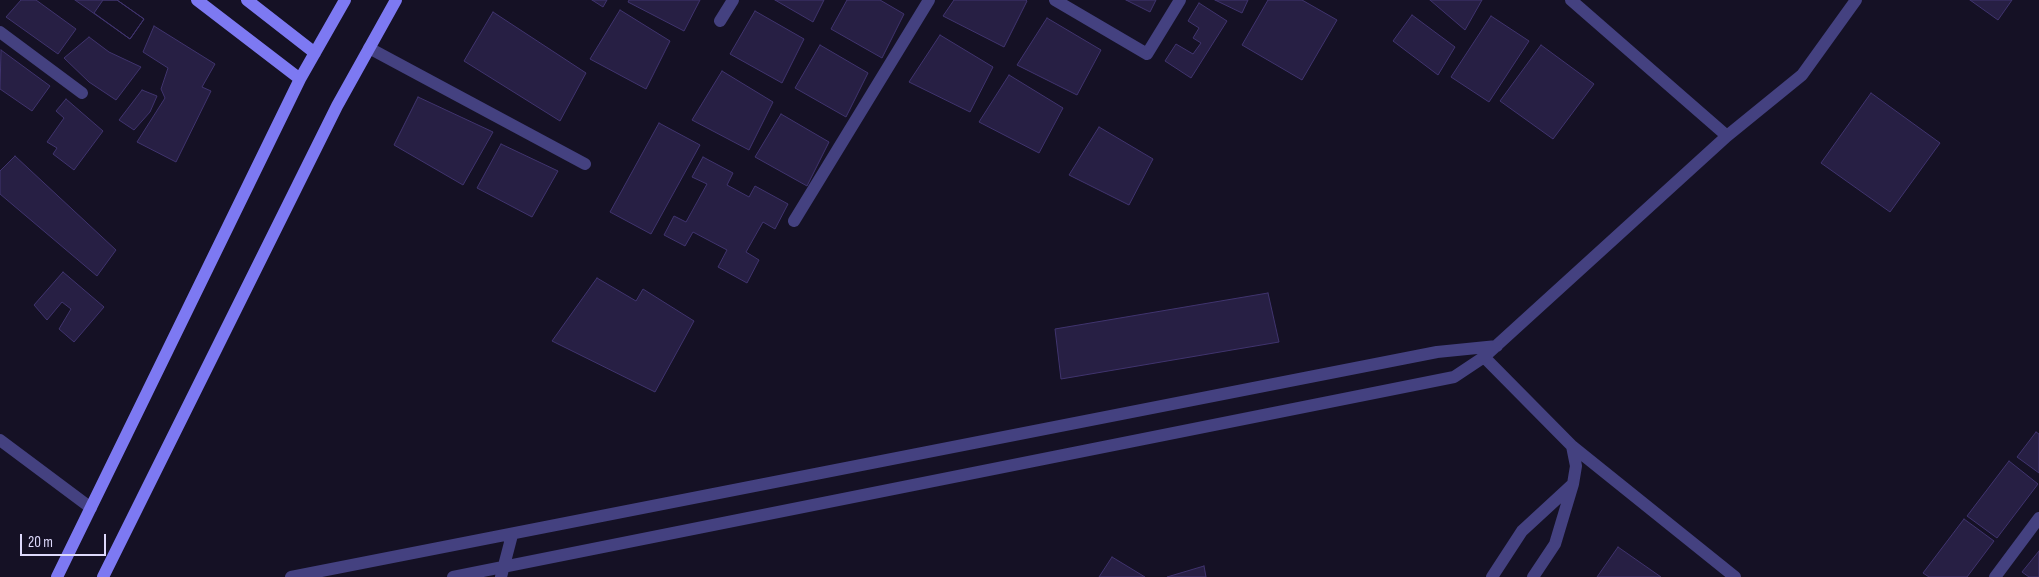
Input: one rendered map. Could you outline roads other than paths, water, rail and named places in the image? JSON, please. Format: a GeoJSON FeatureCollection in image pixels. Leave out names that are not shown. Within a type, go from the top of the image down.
{"type":"FeatureCollection","features":[{"type":"Feature","properties":{"kind":"main road"},"geometry":{"type":"LineString","coordinates":[[197,0],[300,79]]}},
{"type":"Feature","properties":{"kind":"main road"},"geometry":{"type":"LineString","coordinates":[[247,0],[316,53]]}},
{"type":"Feature","properties":{"kind":"main road"},"geometry":{"type":"LineString","coordinates":[[57,577],[300,79],[345,0]]}},
{"type":"Feature","properties":{"kind":"main road"},"geometry":{"type":"LineString","coordinates":[[102,577],[338,106],[396,0]]}},
{"type":"Feature","properties":{"kind":"street"},"geometry":{"type":"LineString","coordinates":[[720,21],[733,0]]}},
{"type":"Feature","properties":{"kind":"street"},"geometry":{"type":"LineString","coordinates":[[794,221],[929,0]]}},
{"type":"Feature","properties":{"kind":"street"},"geometry":{"type":"LineString","coordinates":[[1055,0],[1147,54],[1180,0]]}},
{"type":"Feature","properties":{"kind":"street"},"geometry":{"type":"LineString","coordinates":[[1571,0],[1727,136]]}},
{"type":"Feature","properties":{"kind":"street"},"geometry":{"type":"LineString","coordinates":[[453,577],[503,572],[1454,377],[1465,371],[1497,346],[1727,136],[1802,75],[1856,0]]}},
{"type":"Feature","properties":{"kind":"street"},"geometry":{"type":"LineString","coordinates":[[0,32],[82,93]]}},
{"type":"Feature","properties":{"kind":"street"},"geometry":{"type":"LineString","coordinates":[[369,48],[585,164]]}},
{"type":"Feature","properties":{"kind":"street"},"geometry":{"type":"LineString","coordinates":[[291,577],[1437,352],[1497,346]]}},
{"type":"Feature","properties":{"kind":"street"},"geometry":{"type":"LineString","coordinates":[[1484,357],[1572,446],[1735,577]]}},
{"type":"Feature","properties":{"kind":"street"},"geometry":{"type":"LineString","coordinates":[[0,440],[91,508]]}},
{"type":"Feature","properties":{"kind":"street"},"geometry":{"type":"LineString","coordinates":[[1533,577],[1555,544],[1573,484],[1576,466],[1572,446]]}},
{"type":"Feature","properties":{"kind":"street"},"geometry":{"type":"LineString","coordinates":[[1492,577],[1522,531],[1573,484]]}},
{"type":"Feature","properties":{"kind":"street"},"geometry":{"type":"LineString","coordinates":[[1995,577],[2039,518]]}},
{"type":"Feature","properties":{"kind":"street"},"geometry":{"type":"LineString","coordinates":[[503,572],[512,535]]}}]}
